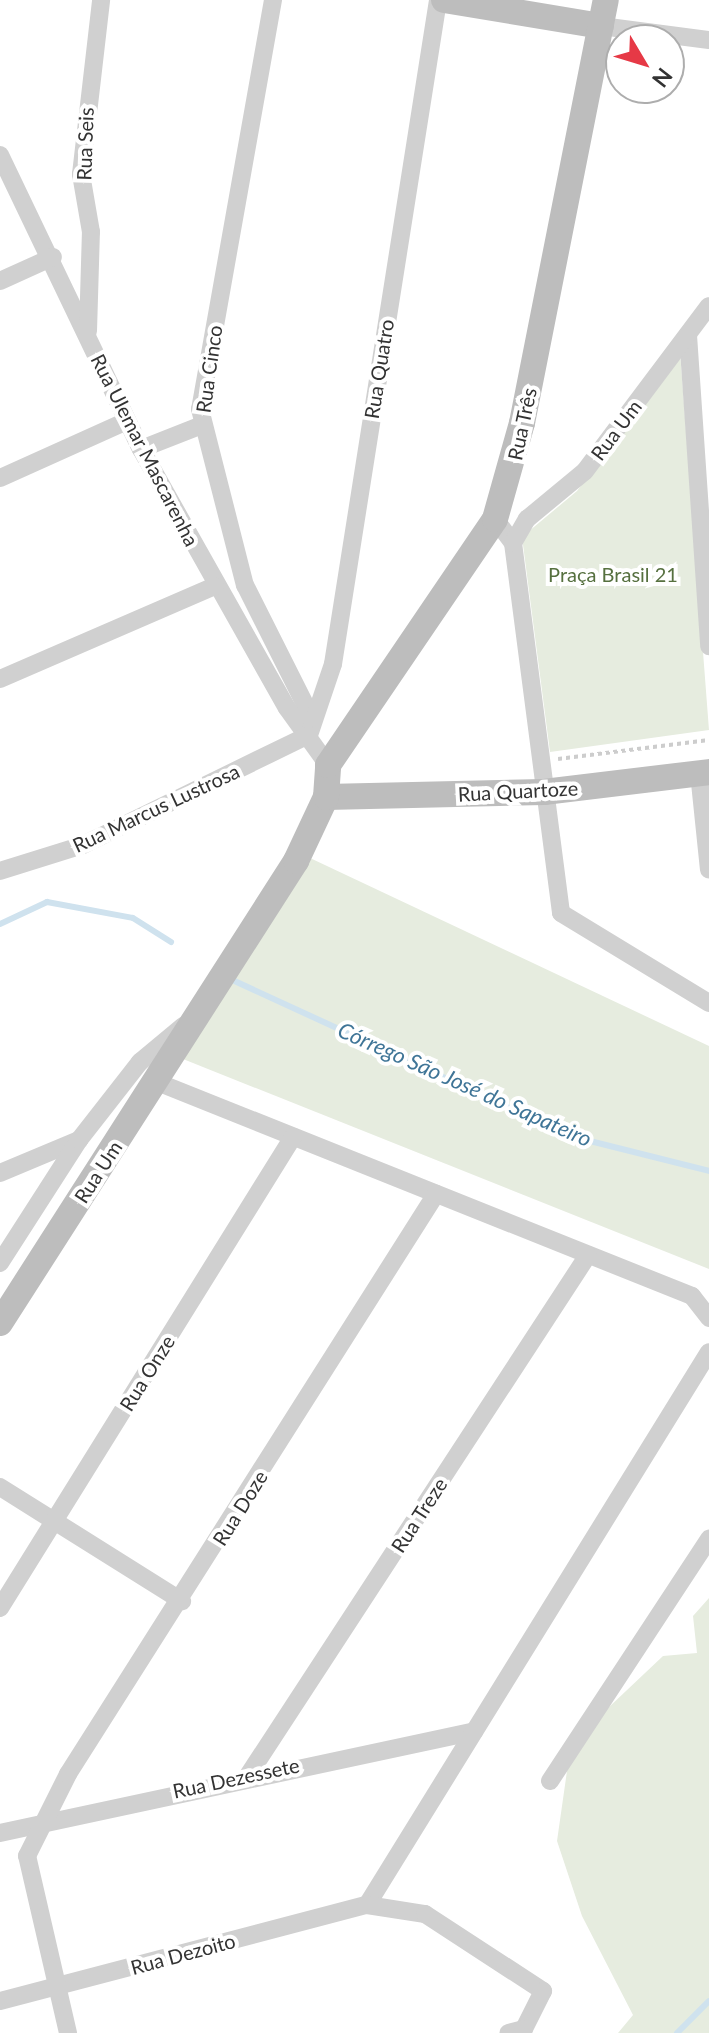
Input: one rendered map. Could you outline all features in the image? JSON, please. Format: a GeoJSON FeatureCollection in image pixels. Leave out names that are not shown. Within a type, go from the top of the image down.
{"type":"FeatureCollection","features":[{"type":"Feature","properties":{"kind":"street","name":"Rua Seis"},"geometry":{"type":"LineString","coordinates":[[88,336],[91,232],[81,174],[101,0]]}},
{"type":"Feature","properties":{"kind":"street","name":"Rua Cinco"},"geometry":{"type":"LineString","coordinates":[[273,0],[202,425],[245,585],[311,728]]}},
{"type":"Feature","properties":{"kind":"street","name":"Rua Quatro"},"geometry":{"type":"LineString","coordinates":[[311,728],[333,664],[438,0]]}},
{"type":"Feature","properties":{"kind":"street"},"geometry":{"type":"LineString","coordinates":[[444,0],[709,40]]}},
{"type":"Feature","properties":{"kind":"street","name":"Rua Três"},"geometry":{"type":"LineString","coordinates":[[328,765],[495,519],[516,454],[606,0]]}},
{"type":"Feature","properties":{"kind":"street","name":"Rua Ulemar Mascarenha"},"geometry":{"type":"LineString","coordinates":[[0,155],[53,257],[127,421],[215,586],[311,728]]}},
{"type":"Feature","properties":{"kind":"street"},"geometry":{"type":"LineString","coordinates":[[0,281],[53,257]]}},
{"type":"Feature","properties":{"kind":"street","name":"Rua Um"},"geometry":{"type":"LineString","coordinates":[[513,543],[527,519],[585,471],[709,306]]}},
{"type":"Feature","properties":{"kind":"street"},"geometry":{"type":"LineString","coordinates":[[688,335],[709,646]]}},
{"type":"Feature","properties":{"kind":"street"},"geometry":{"type":"LineString","coordinates":[[0,478],[127,421]]}},
{"type":"Feature","properties":{"kind":"street"},"geometry":{"type":"LineString","coordinates":[[141,449],[202,425]]}},
{"type":"Feature","properties":{"kind":"street"},"geometry":{"type":"LineString","coordinates":[[495,519],[513,543],[561,913],[709,1003]]}},
{"type":"Feature","properties":{"kind":"street"},"geometry":{"type":"LineString","coordinates":[[0,679],[215,586]]}},
{"type":"Feature","properties":{"kind":"street"},"geometry":{"type":"LineString","coordinates":[[311,728],[328,765]]}},
{"type":"Feature","properties":{"kind":"street","name":"Rua Marcus Lustrosa"},"geometry":{"type":"LineString","coordinates":[[0,871],[83,845],[311,728]]}},
{"type":"Feature","properties":{"kind":"street","name":"Rua Um"},"geometry":{"type":"LineString","coordinates":[[0,1323],[157,1082],[192,1018],[296,861],[326,797],[328,765]]}},
{"type":"Feature","properties":{"kind":"street"},"geometry":{"type":"LineString","coordinates":[[704,772],[709,869]]}},
{"type":"Feature","properties":{"kind":"street","name":"Rua Quartoze"},"geometry":{"type":"LineString","coordinates":[[326,797],[544,792],[704,772]]}},
{"type":"Feature","properties":{"kind":"street","name":"Rua Um"},"geometry":{"type":"LineString","coordinates":[[0,1263],[79,1140],[140,1062],[192,1018]]}},
{"type":"Feature","properties":{"kind":"street"},"geometry":{"type":"LineString","coordinates":[[157,1082],[588,1255],[705,1307]]}},
{"type":"Feature","properties":{"kind":"street","name":"Rua Onze"},"geometry":{"type":"LineString","coordinates":[[0,1608],[293,1137]]}},
{"type":"Feature","properties":{"kind":"street"},"geometry":{"type":"LineString","coordinates":[[0,1173],[79,1140]]}},
{"type":"Feature","properties":{"kind":"street","name":"Rua Doze"},"geometry":{"type":"LineString","coordinates":[[68,2033],[27,1856],[43,1820],[436,1194]]}},
{"type":"Feature","properties":{"kind":"street","name":"Rua Treze"},"geometry":{"type":"LineString","coordinates":[[249,1774],[588,1255]]}},
{"type":"Feature","properties":{"kind":"street"},"geometry":{"type":"LineString","coordinates":[[508,2033],[531,2021],[543,1991],[425,1914],[367,1905],[709,1352]]}},
{"type":"Feature","properties":{"kind":"street"},"geometry":{"type":"LineString","coordinates":[[0,1487],[182,1601]]}},
{"type":"Feature","properties":{"kind":"street"},"geometry":{"type":"LineString","coordinates":[[550,1781],[709,1539]]}},
{"type":"Feature","properties":{"kind":"street","name":"Rua Dezessete"},"geometry":{"type":"LineString","coordinates":[[0,1833],[43,1820],[249,1774],[474,1731]]}},
{"type":"Feature","properties":{"kind":"street","name":"Rua Dezoito"},"geometry":{"type":"LineString","coordinates":[[0,2001],[367,1905]]}},
{"type":"Feature","properties":{"kind":"path"},"geometry":{"type":"LineString","coordinates":[[540,761],[709,740]]}},
{"type":"Feature","properties":{"kind":"green space","name":"Praça Brasil 21"},"geometry":{"type":"Polygon","coordinates":[[[680,352],[709,730],[550,752],[522,537],[577,491],[680,352]]]}},
{"type":"Feature","properties":{"kind":"green space"},"geometry":{"type":"Polygon","coordinates":[[[310,858],[709,1046],[709,1269],[183,1059],[310,858]]]}},
{"type":"Feature","properties":{"kind":"green space"},"geometry":{"type":"Polygon","coordinates":[[[709,1598],[709,2033],[618,2033],[633,2015],[582,1916],[557,1841],[571,1743],[663,1656],[697,1653],[693,1616],[709,1598]]]}},
{"type":"Feature","properties":{"kind":"waterway","name":"Córrego São José do Sapateiro"},"geometry":{"type":"LineString","coordinates":[[0,924],[47,902],[133,918],[171,942]]}},
{"type":"Feature","properties":{"kind":"waterway","name":"Córrego São José do Sapateiro"},"geometry":{"type":"LineString","coordinates":[[228,978],[574,1137],[709,1171]]}},
{"type":"Feature","properties":{"kind":"waterway","name":"Córrego São José do Sapateiro"},"geometry":{"type":"LineString","coordinates":[[677,2033],[709,2001]]}}]}
